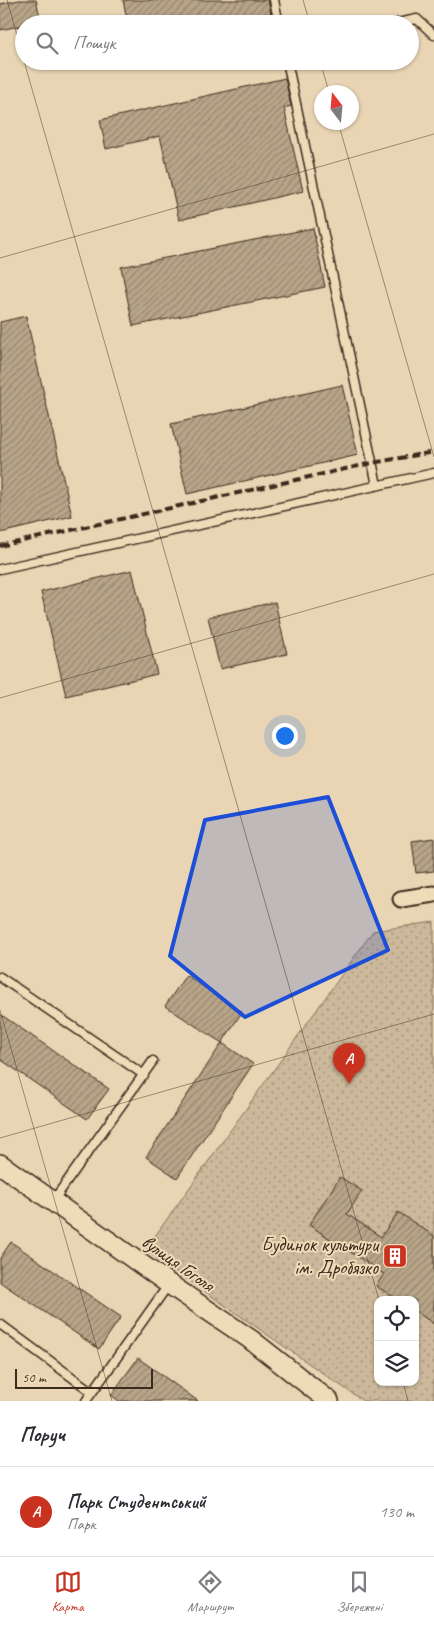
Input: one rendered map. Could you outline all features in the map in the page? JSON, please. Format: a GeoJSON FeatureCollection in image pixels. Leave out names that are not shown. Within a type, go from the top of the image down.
{"type":"FeatureCollection","features":[{"type":"Feature","properties":{"kind":"street"},"geometry":{"type":"LineString","coordinates":[[401,899],[434,894]]}},
{"type":"Feature","properties":{"kind":"street","name":"вулиця Гоголя"},"geometry":{"type":"LineString","coordinates":[[0,1164],[250,1339],[329,1401]]}},
{"type":"Feature","properties":{"kind":"lane"},"geometry":{"type":"LineString","coordinates":[[274,0],[277,15]]}},
{"type":"Feature","properties":{"kind":"lane"},"geometry":{"type":"LineString","coordinates":[[419,21],[434,35]]}},
{"type":"Feature","properties":{"kind":"lane"},"geometry":{"type":"LineString","coordinates":[[289,70],[377,485]]}},
{"type":"Feature","properties":{"kind":"lane"},"geometry":{"type":"LineString","coordinates":[[0,570],[434,473]]}},
{"type":"Feature","properties":{"kind":"lane"},"geometry":{"type":"LineString","coordinates":[[0,976],[144,1075]]}},
{"type":"Feature","properties":{"kind":"lane"},"geometry":{"type":"LineString","coordinates":[[53,1201],[153,1062]]}},
{"type":"Feature","properties":{"kind":"lane"},"geometry":{"type":"LineString","coordinates":[[86,1401],[169,1284]]}},
{"type":"Feature","properties":{"kind":"lane"},"geometry":{"type":"LineString","coordinates":[[0,1324],[92,1392]]}},
{"type":"Feature","properties":{"kind":"highlighted area"},"geometry":{"type":"Polygon","coordinates":[[[328,797],[388,950],[245,1017],[170,956],[205,820],[328,797]]]}},
{"type":"Feature","properties":{"kind":"shaded area"},"geometry":{"type":"Polygon","coordinates":[[[434,922],[434,1401],[363,1401],[145,1250],[373,931],[434,922]]]}},
{"type":"Feature","properties":{"kind":"building"},"geometry":{"type":"Polygon","coordinates":[[[19,0],[36,0],[40,15],[15,15],[15,27],[0,30],[0,4],[19,0]]]}},
{"type":"Feature","properties":{"kind":"building"},"geometry":{"type":"Polygon","coordinates":[[[123,0],[268,0],[271,15],[126,15],[123,0]]]}},
{"type":"Feature","properties":{"kind":"building"},"geometry":{"type":"Polygon","coordinates":[[[285,78],[291,106],[284,108],[303,191],[179,220],[160,136],[106,149],[100,120],[285,78]]]}},
{"type":"Feature","properties":{"kind":"building"},"geometry":{"type":"Polygon","coordinates":[[[313,228],[325,287],[133,326],[121,267],[313,228]]]}},
{"type":"Feature","properties":{"kind":"building"},"geometry":{"type":"Polygon","coordinates":[[[26,316],[72,516],[0,533],[0,322],[26,316]]]}},
{"type":"Feature","properties":{"kind":"building"},"geometry":{"type":"Polygon","coordinates":[[[342,385],[358,455],[187,494],[171,424],[342,385]]]}},
{"type":"Feature","properties":{"kind":"building"},"geometry":{"type":"Polygon","coordinates":[[[132,570],[157,674],[66,696],[41,592],[132,570]]]}},
{"type":"Feature","properties":{"kind":"building"},"geometry":{"type":"Polygon","coordinates":[[[275,602],[287,654],[220,669],[208,617],[275,602]]]}},
{"type":"Feature","properties":{"kind":"building"},"geometry":{"type":"Polygon","coordinates":[[[434,838],[434,871],[416,873],[412,841],[434,838]]]}},
{"type":"Feature","properties":{"kind":"building"},"geometry":{"type":"Polygon","coordinates":[[[186,975],[242,1012],[222,1043],[165,1006],[186,975]]]}},
{"type":"Feature","properties":{"kind":"building"},"geometry":{"type":"Polygon","coordinates":[[[0,1014],[109,1089],[87,1119],[0,1059],[0,1014]]]}},
{"type":"Feature","properties":{"kind":"building"},"geometry":{"type":"Polygon","coordinates":[[[222,1043],[253,1064],[177,1178],[146,1157],[222,1043]]]}},
{"type":"Feature","properties":{"kind":"building","name":"Будинок культури ім. Дробязко"},"geometry":{"type":"Polygon","coordinates":[[[340,1177],[362,1191],[347,1214],[381,1237],[398,1212],[434,1236],[434,1324],[419,1314],[419,1296],[392,1296],[376,1286],[384,1274],[309,1225],[340,1177]]]}},
{"type":"Feature","properties":{"kind":"building"},"geometry":{"type":"Polygon","coordinates":[[[11,1242],[121,1317],[99,1349],[0,1282],[0,1258],[11,1242]]]}},
{"type":"Feature","properties":{"kind":"building"},"geometry":{"type":"Polygon","coordinates":[[[138,1358],[198,1401],[119,1401],[111,1395],[138,1358]]]}},
{"type":"Feature","properties":{"kind":"railway"},"geometry":{"type":"LineString","coordinates":[[0,546],[372,463],[434,452]]}},
{"type":"Feature","properties":{"kind":"place","name":"Парк Студентський"},"geometry":{"type":"Point","coordinates":[349,1084]}},
{"type":"Feature","properties":{"kind":"place","name":"Будинок культури ім. Дробязко"},"geometry":{"type":"Point","coordinates":[395,1256]}}]}
